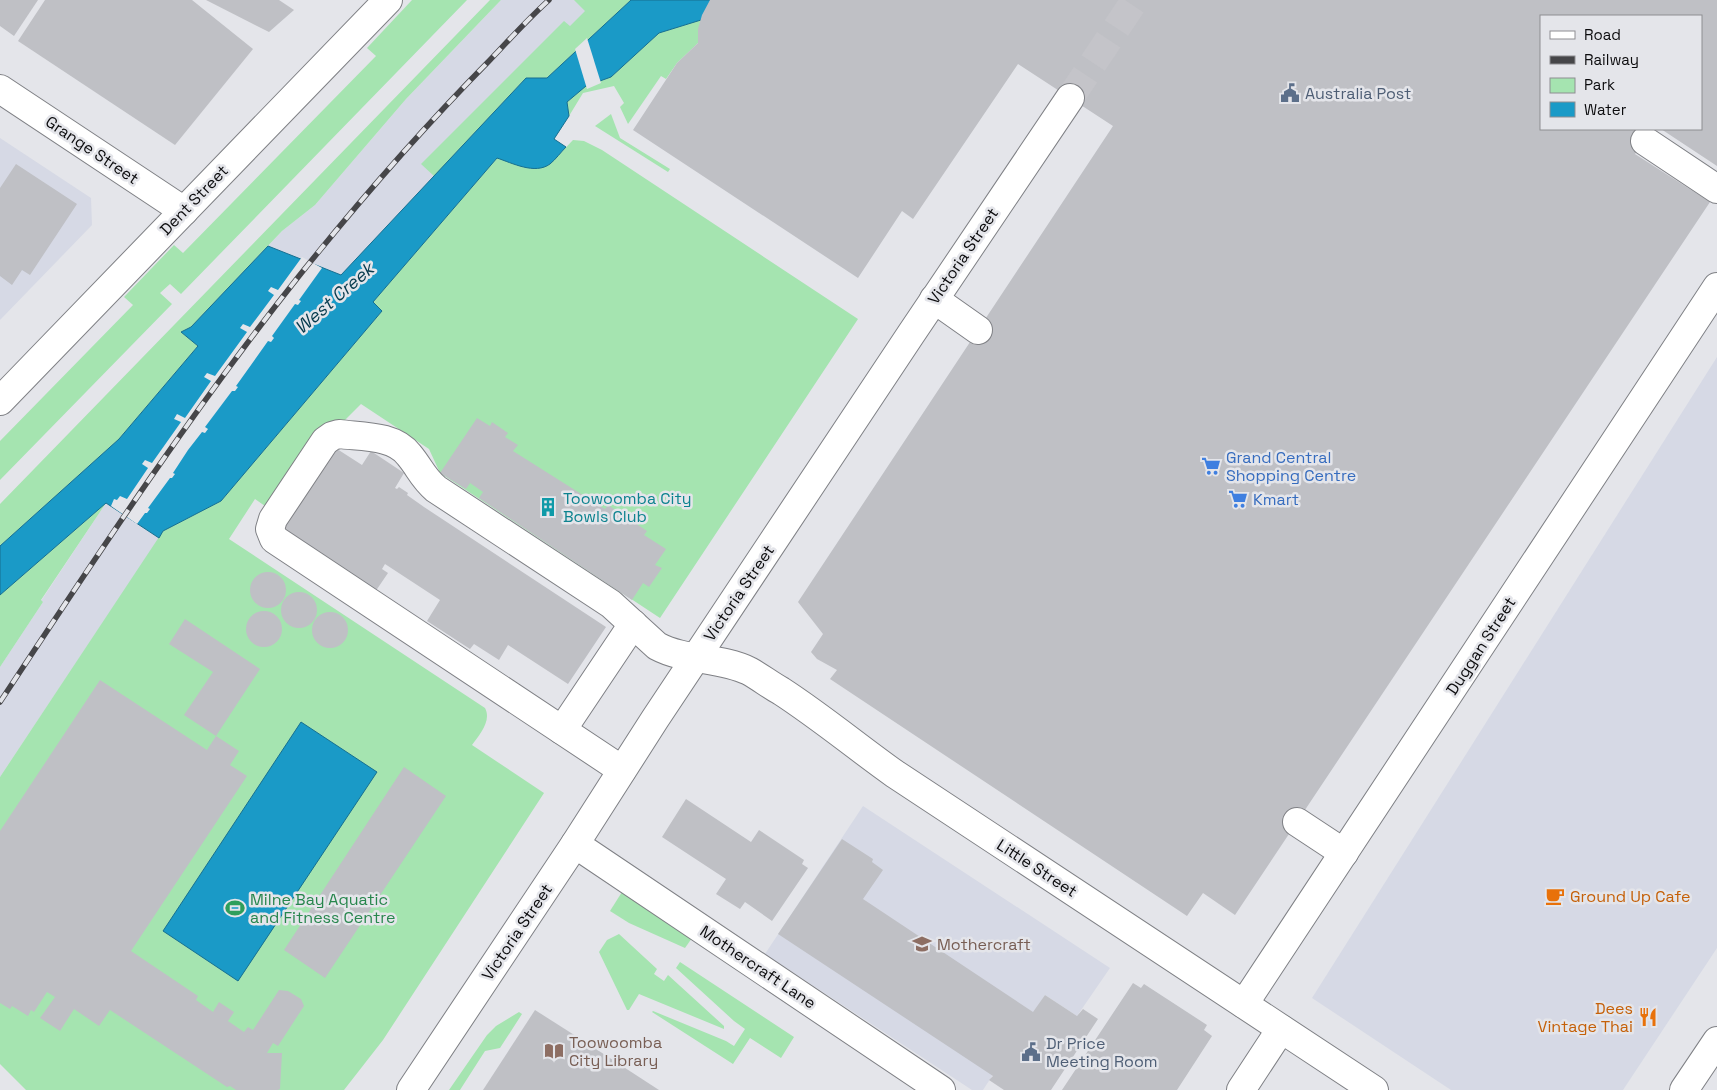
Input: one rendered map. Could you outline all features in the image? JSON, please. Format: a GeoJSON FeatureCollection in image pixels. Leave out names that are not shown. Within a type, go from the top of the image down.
{"type":"FeatureCollection","features":[{"type":"Feature","properties":{"kind":"street","name":"Dent Street"},"geometry":{"type":"LineString","coordinates":[[0,401],[388,0]]}},
{"type":"Feature","properties":{"kind":"street","name":"Grange Street"},"geometry":{"type":"LineString","coordinates":[[0,89],[184,211]]}},
{"type":"Feature","properties":{"kind":"street","name":"Victoria Street"},"geometry":{"type":"LineString","coordinates":[[410,1090],[575,844],[696,657],[934,299],[1070,98]]}},
{"type":"Feature","properties":{"kind":"street"},"geometry":{"type":"LineString","coordinates":[[1644,141],[1717,189]]}},
{"type":"Feature","properties":{"kind":"street","name":"Duggan Street"},"geometry":{"type":"LineString","coordinates":[[1244,1004],[1717,288]]}},
{"type":"Feature","properties":{"kind":"street"},"geometry":{"type":"LineString","coordinates":[[934,299],[978,330]]}},
{"type":"Feature","properties":{"kind":"street","name":"Little Street"},"geometry":{"type":"LineString","coordinates":[[562,730],[278,543],[271,535],[270,529],[273,519],[325,441],[332,436],[340,434],[395,443],[404,449],[422,475],[436,488],[612,604],[657,646],[666,650],[737,666],[761,679],[825,721],[895,774],[1374,1090]]}},
{"type":"Feature","properties":{"kind":"street"},"geometry":{"type":"LineString","coordinates":[[622,770],[562,730],[633,624]]}},
{"type":"Feature","properties":{"kind":"street"},"geometry":{"type":"LineString","coordinates":[[1297,822],[1344,853]]}},
{"type":"Feature","properties":{"kind":"street","name":"Mothercraft Lane"},"geometry":{"type":"LineString","coordinates":[[575,844],[941,1090]]}},
{"type":"Feature","properties":{"kind":"street"},"geometry":{"type":"LineString","coordinates":[[1241,1090],[1281,1029]]}},
{"type":"Feature","properties":{"kind":"street"},"geometry":{"type":"LineString","coordinates":[[1684,1090],[1714,1049]]}},
{"type":"Feature","properties":{"kind":"shaded area"},"geometry":{"type":"Polygon","coordinates":[[[501,0],[631,0],[526,78],[341,275],[268,246],[282,231],[315,205],[406,99],[501,0]]]}},
{"type":"Feature","properties":{"kind":"shaded area"},"geometry":{"type":"Polygon","coordinates":[[[0,138],[91,198],[92,225],[0,320],[0,138]]]}},
{"type":"Feature","properties":{"kind":"shaded area"},"geometry":{"type":"Polygon","coordinates":[[[1717,357],[1717,948],[1623,1090],[1451,1090],[1312,998],[1717,357]]]}},
{"type":"Feature","properties":{"kind":"shaded area"},"geometry":{"type":"Polygon","coordinates":[[[106,503],[159,538],[0,777],[0,667],[106,503]]]}},
{"type":"Feature","properties":{"kind":"shaded area","name":"Mothercraft"},"geometry":{"type":"Polygon","coordinates":[[[863,806],[1110,968],[1077,1016],[1045,995],[983,1090],[972,1090],[765,954],[863,806]]]}},
{"type":"Feature","properties":{"kind":"green space"},"geometry":{"type":"Polygon","coordinates":[[[412,0],[467,0],[181,294],[170,284],[160,293],[172,304],[0,480],[0,441],[133,305],[124,297],[174,245],[183,253],[376,56],[367,48],[412,0]]]}},
{"type":"Feature","properties":{"kind":"green space"},"geometry":{"type":"Polygon","coordinates":[[[490,0],[501,0],[406,99],[315,205],[282,231],[191,327],[181,332],[198,346],[119,439],[0,546],[0,504],[490,0]]]}},
{"type":"Feature","properties":{"kind":"green space"},"geometry":{"type":"Polygon","coordinates":[[[574,0],[631,0],[547,78],[526,78],[434,176],[421,164],[564,21],[570,26],[585,11],[574,0]]]}},
{"type":"Feature","properties":{"kind":"green space"},"geometry":{"type":"Polygon","coordinates":[[[701,20],[698,43],[677,63],[666,79],[661,76],[628,124],[620,107],[624,103],[614,86],[583,93],[569,116],[567,102],[586,86],[611,77],[659,33],[701,20]]]}},
{"type":"Feature","properties":{"kind":"green space"},"geometry":{"type":"Polygon","coordinates":[[[611,114],[620,138],[670,169],[668,172],[595,126],[611,114]]]}},
{"type":"Feature","properties":{"kind":"green space"},"geometry":{"type":"Polygon","coordinates":[[[573,140],[584,141],[602,150],[858,319],[660,618],[440,473],[429,449],[361,404],[345,420],[332,422],[319,429],[309,440],[265,506],[255,499],[229,539],[485,708],[487,713],[486,723],[472,745],[544,793],[383,1040],[344,1090],[26,1090],[0,1064],[0,777],[163,531],[221,501],[382,311],[372,303],[497,158],[549,165],[573,140]]]}},
{"type":"Feature","properties":{"kind":"green space"},"geometry":{"type":"Polygon","coordinates":[[[106,503],[41,600],[43,602],[0,667],[0,595],[106,503]]]}},
{"type":"Feature","properties":{"kind":"green space"},"geometry":{"type":"Polygon","coordinates":[[[622,892],[692,938],[685,948],[629,923],[610,911],[622,892]]]}},
{"type":"Feature","properties":{"kind":"green space"},"geometry":{"type":"Polygon","coordinates":[[[619,934],[657,969],[654,974],[664,981],[668,975],[724,1026],[724,1029],[639,994],[629,1010],[627,1010],[599,952],[607,940],[619,934]]]}},
{"type":"Feature","properties":{"kind":"green space"},"geometry":{"type":"Polygon","coordinates":[[[680,962],[794,1037],[781,1058],[750,1038],[733,1064],[652,1012],[726,1041],[734,1046],[745,1029],[676,968],[680,962]]]}},
{"type":"Feature","properties":{"kind":"green space"},"geometry":{"type":"Polygon","coordinates":[[[519,1012],[522,1014],[500,1048],[485,1051],[460,1090],[449,1090],[487,1035],[496,1026],[519,1012]]]}},
{"type":"Feature","properties":{"kind":"water","name":"West Creek"},"geometry":{"type":"Polygon","coordinates":[[[631,0],[727,0],[701,20],[659,33],[611,77],[586,86],[567,102],[569,116],[554,139],[566,147],[550,164],[544,167],[531,168],[497,158],[373,302],[382,311],[221,501],[163,531],[159,538],[106,503],[0,595],[0,546],[119,439],[198,346],[181,332],[191,327],[268,246],[341,275],[526,78],[547,78],[631,0]]]}},
{"type":"Feature","properties":{"kind":"water"},"geometry":{"type":"Polygon","coordinates":[[[301,722],[377,772],[238,981],[163,931],[301,722]]]}},
{"type":"Feature","properties":{"kind":"pier"},"geometry":{"type":"Polygon","coordinates":[[[587,38],[601,83],[587,89],[575,49],[587,38]]]}},
{"type":"Feature","properties":{"kind":"pier"},"geometry":{"type":"Polygon","coordinates":[[[302,257],[322,268],[299,300],[301,301],[298,305],[295,304],[272,336],[274,338],[271,342],[268,341],[236,386],[238,387],[235,391],[232,391],[205,427],[208,429],[205,433],[202,432],[188,450],[173,473],[175,474],[170,478],[148,508],[150,509],[137,524],[111,506],[114,499],[117,500],[120,496],[127,499],[148,468],[142,464],[145,460],[152,463],[181,422],[174,419],[177,414],[185,418],[211,381],[204,377],[207,373],[215,376],[247,332],[240,328],[243,324],[250,327],[274,295],[268,291],[271,287],[278,290],[302,257]]]}},
{"type":"Feature","properties":{"kind":"building"},"geometry":{"type":"Polygon","coordinates":[[[0,0],[38,0],[14,36],[0,26],[0,0]]]}},
{"type":"Feature","properties":{"kind":"building"},"geometry":{"type":"Polygon","coordinates":[[[45,0],[192,0],[253,49],[175,145],[18,41],[45,0]]]}},
{"type":"Feature","properties":{"kind":"building"},"geometry":{"type":"Polygon","coordinates":[[[206,0],[279,0],[294,10],[269,32],[206,0]]]}},
{"type":"Feature","properties":{"kind":"building","name":"Grand Central Shopping Centre"},"geometry":{"type":"Polygon","coordinates":[[[710,0],[1717,0],[1717,166],[1663,130],[1702,130],[1702,15],[1540,15],[1540,130],[1652,130],[1635,154],[1710,202],[1235,915],[1203,893],[1187,916],[830,679],[837,670],[817,659],[811,652],[823,634],[798,602],[1113,126],[1018,64],[913,219],[902,211],[858,278],[633,130],[677,63],[698,43],[698,29],[702,15],[710,0]]]}},
{"type":"Feature","properties":{"kind":"building"},"geometry":{"type":"Polygon","coordinates":[[[16,164],[77,204],[30,275],[22,270],[12,285],[0,276],[0,188],[16,164]]]}},
{"type":"Feature","properties":{"kind":"building","name":"Toowoomba City Bowls Club"},"geometry":{"type":"Polygon","coordinates":[[[477,418],[490,426],[492,422],[508,433],[505,437],[518,445],[513,451],[605,509],[608,505],[647,531],[644,535],[666,549],[655,565],[662,568],[649,587],[643,583],[632,600],[479,498],[483,492],[470,483],[466,489],[440,473],[477,418]]]}},
{"type":"Feature","properties":{"kind":"building"},"geometry":{"type":"Polygon","coordinates":[[[334,447],[362,465],[371,451],[404,473],[395,488],[399,487],[424,507],[606,627],[568,684],[508,645],[499,660],[474,644],[470,649],[427,621],[440,600],[385,564],[382,569],[388,573],[373,595],[277,531],[334,447]]]}},
{"type":"Feature","properties":{"kind":"building"},"geometry":{"type":"Polygon","coordinates":[[[268,572],[281,577],[286,590],[281,603],[268,608],[255,603],[250,590],[255,577],[268,572]]]}},
{"type":"Feature","properties":{"kind":"building"},"geometry":{"type":"Polygon","coordinates":[[[299,592],[311,598],[317,610],[311,622],[299,628],[287,622],[281,610],[287,598],[299,592]]]}},
{"type":"Feature","properties":{"kind":"building"},"geometry":{"type":"Polygon","coordinates":[[[264,611],[276,617],[282,629],[276,641],[264,647],[252,641],[246,629],[252,617],[264,611]]]}},
{"type":"Feature","properties":{"kind":"building"},"geometry":{"type":"Polygon","coordinates":[[[330,612],[342,618],[348,630],[342,642],[330,648],[318,642],[312,630],[318,618],[330,612]]]}},
{"type":"Feature","properties":{"kind":"building"},"geometry":{"type":"Polygon","coordinates":[[[185,619],[260,669],[216,736],[184,715],[213,672],[169,644],[185,619]]]}},
{"type":"Feature","properties":{"kind":"building"},"geometry":{"type":"Polygon","coordinates":[[[100,680],[207,750],[216,736],[239,751],[230,765],[247,776],[131,951],[198,996],[196,1000],[213,1012],[219,1002],[234,1012],[228,1021],[244,1032],[248,1027],[253,1030],[279,990],[288,991],[301,999],[304,1006],[278,1046],[273,1043],[267,1053],[282,1053],[280,1089],[278,1090],[236,1090],[230,1086],[227,1087],[110,1010],[99,1026],[74,1009],[60,1031],[40,1018],[55,997],[47,992],[34,1012],[31,1010],[28,1016],[12,1006],[10,1009],[0,1003],[0,831],[100,680]]]}},
{"type":"Feature","properties":{"kind":"building"},"geometry":{"type":"Polygon","coordinates":[[[404,767],[446,796],[325,978],[284,950],[404,767]]]}},
{"type":"Feature","properties":{"kind":"building"},"geometry":{"type":"Polygon","coordinates":[[[686,799],[751,842],[759,830],[804,860],[802,864],[808,868],[772,921],[745,902],[740,909],[716,894],[726,879],[662,837],[686,799]]]}},
{"type":"Feature","properties":{"kind":"building"},"geometry":{"type":"Polygon","coordinates":[[[842,839],[873,859],[872,862],[883,870],[863,899],[1033,1012],[1045,995],[1077,1016],[1083,1009],[1098,1019],[1051,1090],[1004,1090],[989,1080],[993,1076],[778,934],[842,839]]]}},
{"type":"Feature","properties":{"kind":"building"},"geometry":{"type":"Polygon","coordinates":[[[1133,983],[1141,988],[1144,984],[1207,1025],[1204,1030],[1212,1036],[1177,1090],[1062,1090],[1133,983]]]}},
{"type":"Feature","properties":{"kind":"building","name":"Toowoomba City Library"},"geometry":{"type":"Polygon","coordinates":[[[535,1010],[579,1038],[659,1090],[483,1090],[535,1010]]]}},
{"type":"Feature","properties":{"kind":"tunnel"},"geometry":{"type":"LineString","coordinates":[[1070,98],[1135,0]]}},
{"type":"Feature","properties":{"kind":"railway"},"geometry":{"type":"LineString","coordinates":[[0,702],[108,539],[182,432],[259,327],[345,220],[415,139],[549,0]]}},
{"type":"Feature","properties":{"kind":"place","name":"Australia Post"},"geometry":{"type":"Point","coordinates":[1290,93]}},
{"type":"Feature","properties":{"kind":"place","name":"Grand Central Shopping Centre"},"geometry":{"type":"Point","coordinates":[1211,466]}},
{"type":"Feature","properties":{"kind":"place","name":"Kmart"},"geometry":{"type":"Point","coordinates":[1238,499]}},
{"type":"Feature","properties":{"kind":"place","name":"Toowoomba City Bowls Club"},"geometry":{"type":"Point","coordinates":[548,507]}},
{"type":"Feature","properties":{"kind":"place","name":"Ground Up Cafe"},"geometry":{"type":"Point","coordinates":[1555,896]}},
{"type":"Feature","properties":{"kind":"place","name":"Milne Bay Aquatic and Fitness Centre"},"geometry":{"type":"Point","coordinates":[235,908]}},
{"type":"Feature","properties":{"kind":"place","name":"Mothercraft"},"geometry":{"type":"Point","coordinates":[922,944]}},
{"type":"Feature","properties":{"kind":"place","name":"Dees Vintage Thai"},"geometry":{"type":"Point","coordinates":[1648,1017]}},
{"type":"Feature","properties":{"kind":"place","name":"Toowoomba City Library"},"geometry":{"type":"Point","coordinates":[554,1051]}},
{"type":"Feature","properties":{"kind":"place","name":"Dr Price Meeting Room"},"geometry":{"type":"Point","coordinates":[1031,1052]}}]}
